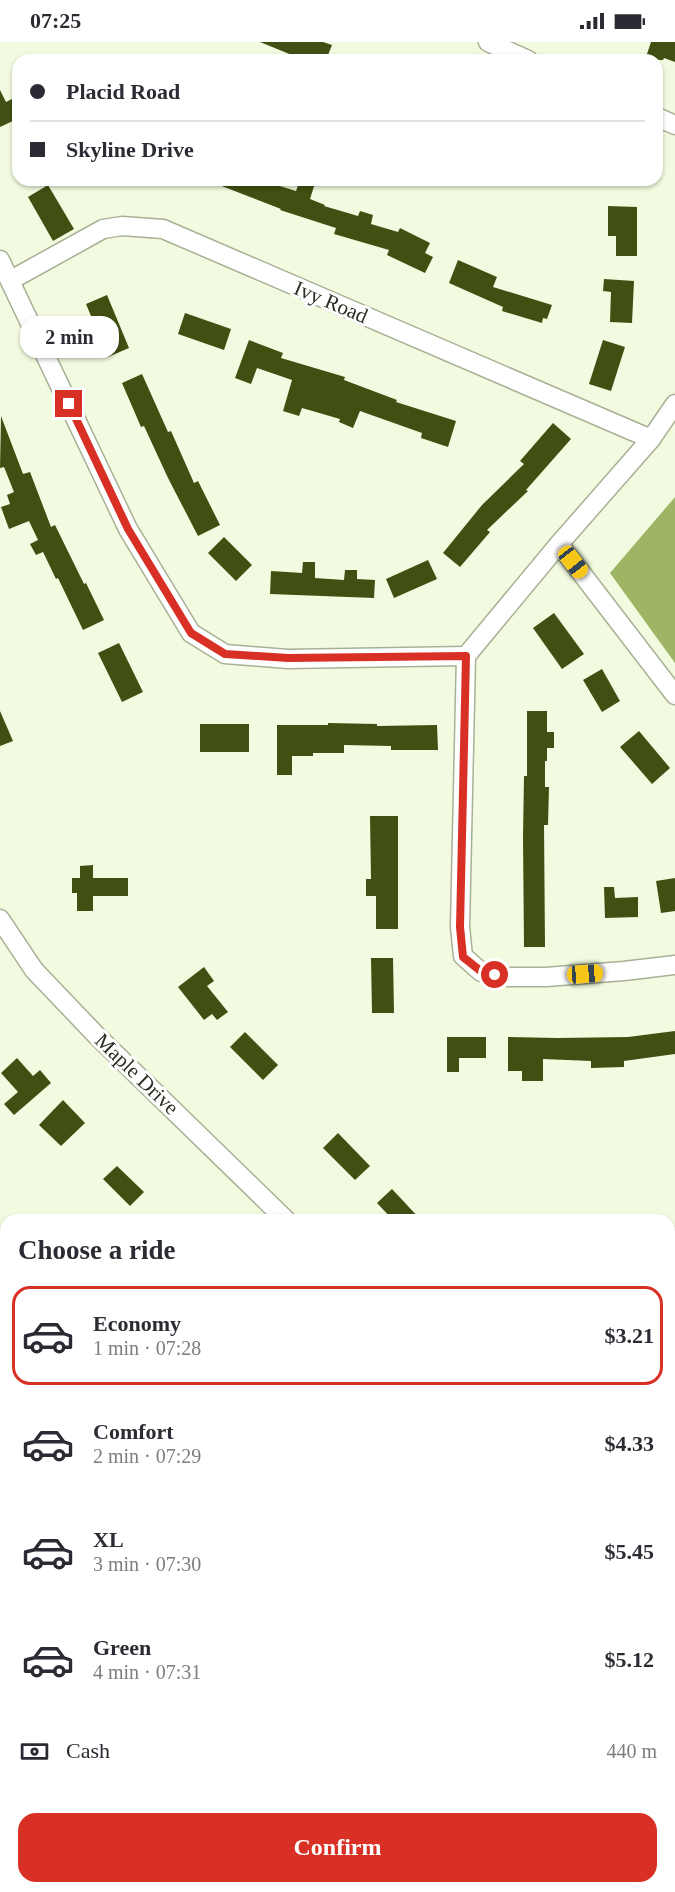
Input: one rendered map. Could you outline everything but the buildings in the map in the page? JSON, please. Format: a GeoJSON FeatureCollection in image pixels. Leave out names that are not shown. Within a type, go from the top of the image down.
{"type":"FeatureCollection","features":[{"type":"Feature","properties":{"kind":"street"},"geometry":{"type":"LineString","coordinates":[[488,42],[515,54]]}},
{"type":"Feature","properties":{"kind":"street","name":"Ivy Road"},"geometry":{"type":"LineString","coordinates":[[11,280],[104,229],[122,226],[163,230],[651,440]]}},
{"type":"Feature","properties":{"kind":"street"},"geometry":{"type":"LineString","coordinates":[[0,260],[128,529],[191,633],[225,654],[288,658],[466,656]]}},
{"type":"Feature","properties":{"kind":"street"},"geometry":{"type":"LineString","coordinates":[[675,404],[651,440],[559,544],[466,656],[460,927],[463,957],[482,972],[508,977],[546,977],[675,965]]}},
{"type":"Feature","properties":{"kind":"street"},"geometry":{"type":"LineString","coordinates":[[559,544],[675,695]]}},
{"type":"Feature","properties":{"kind":"street","name":"Maple Drive"},"geometry":{"type":"LineString","coordinates":[[0,919],[34,970],[280,1214]]}},
{"type":"Feature","properties":{"kind":"shaded area"},"geometry":{"type":"Polygon","coordinates":[[[675,497],[675,663],[610,573],[675,497]]]}},
{"type":"Feature","properties":{"kind":"route"},"geometry":{"type":"LineString","coordinates":[[69,404],[128,529],[191,633],[225,654],[288,658],[466,656],[460,927],[463,957],[482,972],[495,975]]}}]}
